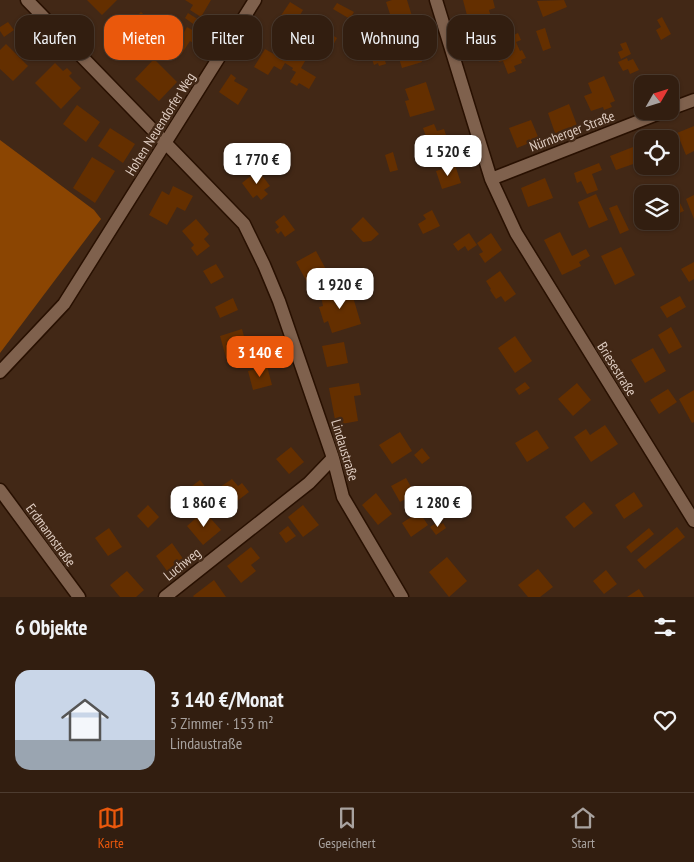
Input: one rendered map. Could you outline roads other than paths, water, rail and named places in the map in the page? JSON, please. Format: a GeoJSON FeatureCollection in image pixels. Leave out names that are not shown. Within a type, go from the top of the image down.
{"type":"FeatureCollection","features":[{"type":"Feature","properties":{"kind":"street","name":"Lindaustraße"},"geometry":{"type":"LineString","coordinates":[[27,0],[244,224],[279,301],[333,458],[343,496],[402,597]]}},
{"type":"Feature","properties":{"kind":"street","name":"Hohen Neuendorfer Weg"},"geometry":{"type":"LineString","coordinates":[[0,372],[64,304],[255,0]]}},
{"type":"Feature","properties":{"kind":"street","name":"Briesestraße"},"geometry":{"type":"LineString","coordinates":[[436,0],[491,179],[516,233],[694,520]]}},
{"type":"Feature","properties":{"kind":"street"},"geometry":{"type":"LineString","coordinates":[[679,106],[694,100]]}},
{"type":"Feature","properties":{"kind":"street","name":"Nürnberger Straße"},"geometry":{"type":"LineString","coordinates":[[491,179],[642,120]]}},
{"type":"Feature","properties":{"kind":"street","name":"Luchweg"},"geometry":{"type":"LineString","coordinates":[[165,597],[310,483],[333,458]]}},
{"type":"Feature","properties":{"kind":"street","name":"Erdmannstraße"},"geometry":{"type":"LineString","coordinates":[[0,490],[79,597]]}}]}
